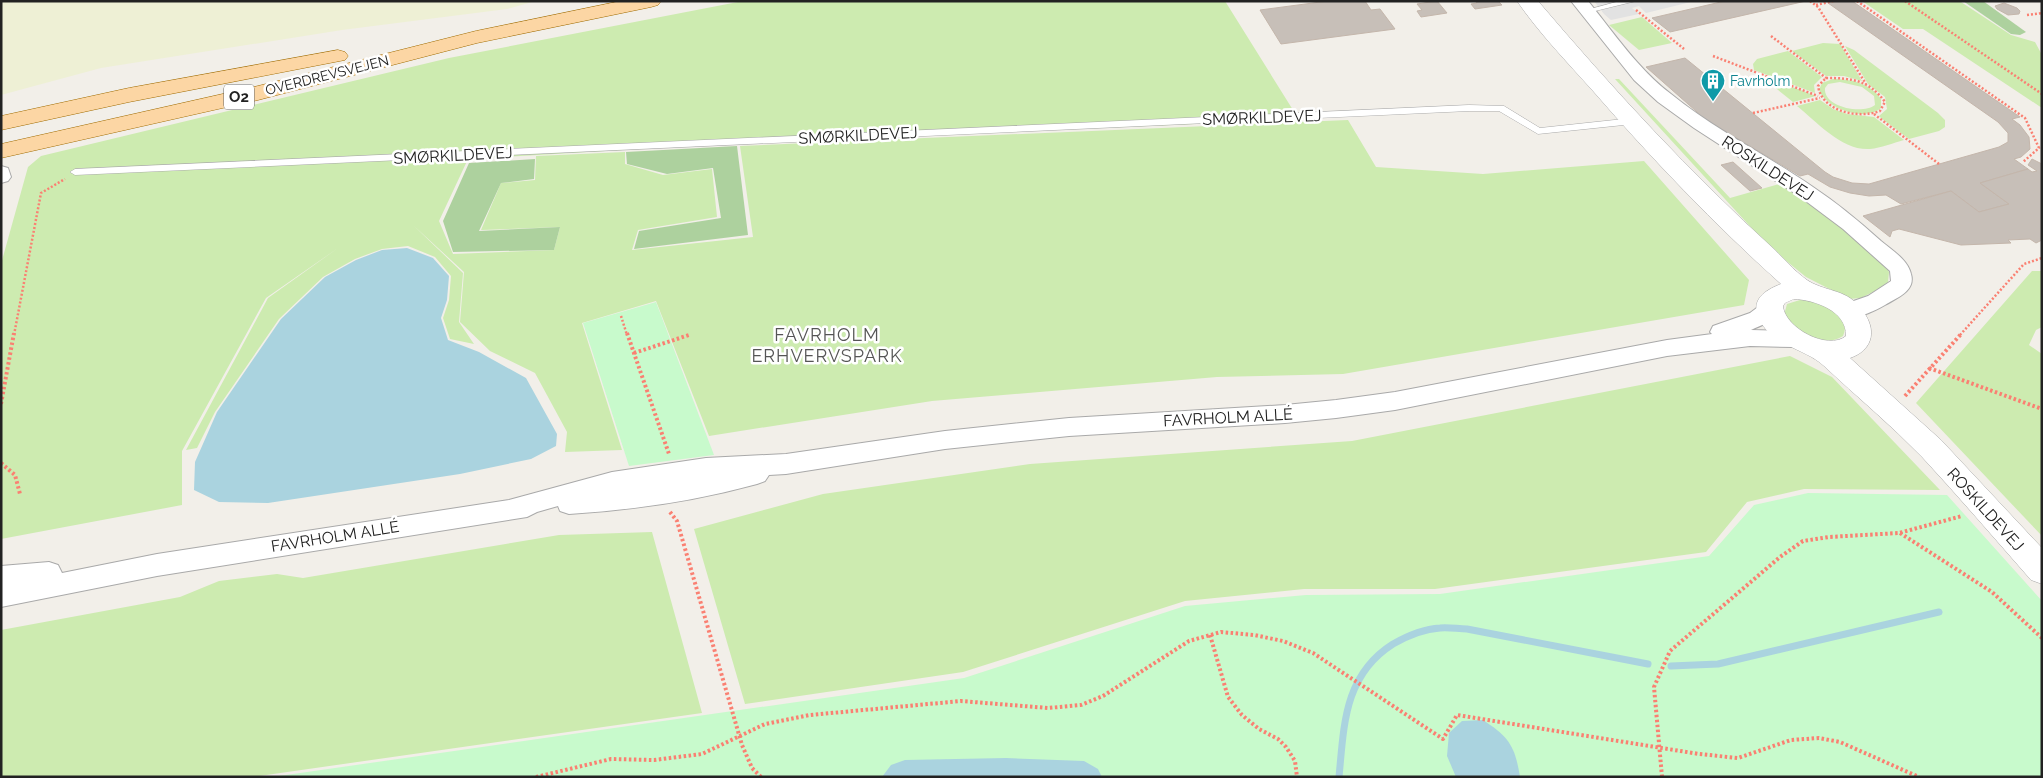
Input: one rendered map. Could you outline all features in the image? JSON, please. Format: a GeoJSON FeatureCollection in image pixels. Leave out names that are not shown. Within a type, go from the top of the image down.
{"type":"FeatureCollection","features":[{"type":"Feature","properties":{"kind":"main road","name":"OVERDREVSVEJEN"},"geometry":{"type":"LineString","coordinates":[[1,151],[258,93],[476,37],[651,1]]}},
{"type":"Feature","properties":{"kind":"main road","name":"OVERDREVSVEJEN"},"geometry":{"type":"LineString","coordinates":[[1,123],[129,95],[298,62],[476,37]]}},
{"type":"Feature","properties":{"kind":"main road"},"geometry":{"type":"LineString","coordinates":[[1,141],[18,133],[236,84],[298,62]]}},
{"type":"Feature","properties":{"kind":"street"},"geometry":{"type":"LineString","coordinates":[[1514,1],[1570,53]]}},
{"type":"Feature","properties":{"kind":"street"},"geometry":{"type":"LineString","coordinates":[[1527,1],[1570,53],[1705,199],[1803,290]]}},
{"type":"Feature","properties":{"kind":"street","name":"ROSKILDEVEJ"},"geometry":{"type":"LineString","coordinates":[[1583,6],[1640,76],[1664,98],[1700,124],[1806,191],[1850,224],[1890,258],[1901,273],[1902,284],[1875,301],[1850,312]]}},
{"type":"Feature","properties":{"kind":"street"},"geometry":{"type":"LineString","coordinates":[[1,172],[1,177]]}},
{"type":"Feature","properties":{"kind":"street"},"geometry":{"type":"LineString","coordinates":[[1705,199],[1773,303],[1778,327],[1793,339],[1811,347],[1824,350],[1840,350],[1853,346],[1859,340],[1861,331],[1857,321],[1850,312],[1828,297],[1803,290],[1792,290],[1773,303]]}},
{"type":"Feature","properties":{"kind":"street","name":"FAVRHOLM ALLÉ"},"geometry":{"type":"LineString","coordinates":[[1667,348],[1741,326],[1758,319],[1773,303]]}},
{"type":"Feature","properties":{"kind":"street","name":"FAVRHOLM ALLÉ"},"geometry":{"type":"LineString","coordinates":[[1,596],[157,565],[514,508],[610,501],[669,483],[718,485],[786,464],[919,444],[1140,421],[1285,414],[1360,406],[1667,348],[1750,338],[1793,339]]}},
{"type":"Feature","properties":{"kind":"street","name":"ROSKILDEVEJ"},"geometry":{"type":"LineString","coordinates":[[1853,346],[1931,448],[2042,570]]}},
{"type":"Feature","properties":{"kind":"street","name":"ROSKILDEVEJ"},"geometry":{"type":"LineString","coordinates":[[1824,350],[1931,448]]}},
{"type":"Feature","properties":{"kind":"street","name":"FAVRHOLM ALLÉ"},"geometry":{"type":"LineString","coordinates":[[1,578],[157,565]]}},
{"type":"Feature","properties":{"kind":"lane","name":"ROSKILDEVEJ"},"geometry":{"type":"LineString","coordinates":[[1583,6],[1630,2]]}},
{"type":"Feature","properties":{"kind":"lane","name":"SMØRKILDEVEJ"},"geometry":{"type":"LineString","coordinates":[[75,172],[1469,108],[1501,108],[1538,131],[1634,121]]}},
{"type":"Feature","properties":{"kind":"path"},"geometry":{"type":"LineString","coordinates":[[1714,56],[1819,97],[1832,106],[1846,112],[1860,115],[1880,112],[1884,108],[1885,102],[1882,96],[1867,84],[1815,5],[1810,1]]}},
{"type":"Feature","properties":{"kind":"path"},"geometry":{"type":"LineString","coordinates":[[1815,5],[1832,1]]}},
{"type":"Feature","properties":{"kind":"path"},"geometry":{"type":"LineString","coordinates":[[1857,1],[2025,118],[2039,148],[2023,162]]}},
{"type":"Feature","properties":{"kind":"path"},"geometry":{"type":"LineString","coordinates":[[1905,1],[2042,94]]}},
{"type":"Feature","properties":{"kind":"path"},"geometry":{"type":"LineString","coordinates":[[1630,2],[1684,49]]}},
{"type":"Feature","properties":{"kind":"path"},"geometry":{"type":"LineString","coordinates":[[2027,15],[2042,13]]}},
{"type":"Feature","properties":{"kind":"path"},"geometry":{"type":"LineString","coordinates":[[1771,36],[1826,78]]}},
{"type":"Feature","properties":{"kind":"path"},"geometry":{"type":"LineString","coordinates":[[1819,97],[1816,88],[1819,82],[1826,78],[1845,78],[1867,84]]}},
{"type":"Feature","properties":{"kind":"path"},"geometry":{"type":"LineString","coordinates":[[1753,113],[1819,97]]}},
{"type":"Feature","properties":{"kind":"path"},"geometry":{"type":"LineString","coordinates":[[1873,114],[1939,164]]}},
{"type":"Feature","properties":{"kind":"path"},"geometry":{"type":"LineString","coordinates":[[1,404],[41,193],[75,172]]}},
{"type":"Feature","properties":{"kind":"path"},"geometry":{"type":"LineString","coordinates":[[1898,404],[2024,264],[2042,258]]}},
{"type":"Feature","properties":{"kind":"path"},"geometry":{"type":"LineString","coordinates":[[621,316],[672,461],[667,507],[677,521],[739,736],[752,768],[761,777]]}},
{"type":"Feature","properties":{"kind":"path"},"geometry":{"type":"LineString","coordinates":[[634,353],[689,336]]}},
{"type":"Feature","properties":{"kind":"path"},"geometry":{"type":"LineString","coordinates":[[1929,368],[2042,409]]}},
{"type":"Feature","properties":{"kind":"path"},"geometry":{"type":"LineString","coordinates":[[1,463],[15,475],[20,494]]}},
{"type":"Feature","properties":{"kind":"path"},"geometry":{"type":"LineString","coordinates":[[1662,777],[1654,687],[1670,651],[1780,557],[1803,541],[1923,528],[1985,508]]}},
{"type":"Feature","properties":{"kind":"path"},"geometry":{"type":"LineString","coordinates":[[1899,532],[1992,592],[2042,638]]}},
{"type":"Feature","properties":{"kind":"path"},"geometry":{"type":"LineString","coordinates":[[536,777],[611,759],[654,760],[702,754],[765,724],[810,715],[961,701],[1048,708],[1080,705],[1103,696],[1189,641],[1221,632],[1254,635],[1283,641],[1313,653],[1443,739],[1457,715],[1738,758],[1791,740],[1818,738],[1840,742],[1918,777]]}},
{"type":"Feature","properties":{"kind":"path"},"geometry":{"type":"LineString","coordinates":[[1210,635],[1221,679],[1228,697],[1242,715],[1278,739],[1286,747],[1295,761],[1297,777]]}},
{"type":"Feature","properties":{"kind":"green space"},"geometry":{"type":"Polygon","coordinates":[[[1,1],[536,1],[507,9],[342,30],[101,68],[1,95],[1,1]]]}},
{"type":"Feature","properties":{"kind":"green space"},"geometry":{"type":"Polygon","coordinates":[[[743,1],[1225,1],[1293,110],[1292,120],[742,143],[468,159],[439,221],[453,254],[554,250],[560,227],[481,230],[501,183],[535,180],[536,156],[625,152],[625,164],[663,175],[712,169],[717,217],[638,230],[632,250],[753,237],[740,146],[1348,120],[1376,167],[1483,174],[1644,161],[1749,280],[1744,305],[1343,374],[1217,377],[932,401],[709,436],[656,301],[582,323],[622,450],[565,452],[567,432],[535,373],[490,351],[460,322],[464,272],[413,225],[463,273],[459,322],[474,344],[450,339],[443,318],[449,300],[451,276],[435,257],[408,246],[382,249],[355,259],[323,277],[279,319],[215,412],[197,448],[186,450],[268,298],[338,248],[266,298],[182,451],[182,505],[1,539],[1,264],[28,167],[41,156],[449,58],[743,1]]]}},
{"type":"Feature","properties":{"kind":"green space"},"geometry":{"type":"Polygon","coordinates":[[[1862,1],[1961,2],[2011,35],[2035,42],[2042,55],[2042,108],[1923,29],[1903,29],[1862,1]]]}},
{"type":"Feature","properties":{"kind":"green space"},"geometry":{"type":"Polygon","coordinates":[[[1963,1],[1983,1],[2026,32],[2020,35],[2011,34],[1963,1]]]}},
{"type":"Feature","properties":{"kind":"green space"},"geometry":{"type":"Polygon","coordinates":[[[1642,17],[1672,43],[1639,50],[1609,25],[1642,17]]]}},
{"type":"Feature","properties":{"kind":"green space"},"geometry":{"type":"Polygon","coordinates":[[[1823,43],[1840,44],[1862,81],[1844,76],[1826,76],[1792,51],[1823,43]]]}},
{"type":"Feature","properties":{"kind":"green space"},"geometry":{"type":"Polygon","coordinates":[[[1845,46],[1854,50],[1938,113],[1945,120],[1945,127],[1939,131],[1909,139],[1881,118],[1879,116],[1887,109],[1885,97],[1868,84],[1845,46]]]}},
{"type":"Feature","properties":{"kind":"green space"},"geometry":{"type":"Polygon","coordinates":[[[1788,51],[1822,77],[1814,85],[1815,93],[1754,70],[1753,64],[1757,59],[1788,51]]]}},
{"type":"Feature","properties":{"kind":"green space"},"geometry":{"type":"Polygon","coordinates":[[[1758,74],[1816,96],[1793,102],[1758,74]]]}},
{"type":"Feature","properties":{"kind":"green space"},"geometry":{"type":"Polygon","coordinates":[[[1615,79],[1619,79],[1730,198],[1783,183],[1809,199],[1882,259],[1889,272],[1888,282],[1861,298],[1849,299],[1806,277],[1768,246],[1615,79]]]}},
{"type":"Feature","properties":{"kind":"green space"},"geometry":{"type":"Polygon","coordinates":[[[1833,79],[1860,83],[1877,94],[1881,99],[1881,108],[1865,114],[1838,108],[1823,97],[1819,90],[1822,83],[1833,79]],[[1840,82],[1828,84],[1825,88],[1826,95],[1830,100],[1844,107],[1861,109],[1875,105],[1874,96],[1862,87],[1840,82]]]}},
{"type":"Feature","properties":{"kind":"green space"},"geometry":{"type":"Polygon","coordinates":[[[1820,100],[1833,109],[1847,114],[1874,117],[1904,140],[1870,149],[1850,145],[1830,134],[1797,106],[1820,100]]]}},
{"type":"Feature","properties":{"kind":"green space"},"geometry":{"type":"Polygon","coordinates":[[[737,146],[748,235],[634,249],[639,231],[721,218],[713,168],[667,174],[627,164],[626,152],[737,146]]]}},
{"type":"Feature","properties":{"kind":"green space"},"geometry":{"type":"Polygon","coordinates":[[[535,159],[534,179],[501,183],[479,231],[560,227],[554,250],[453,252],[443,221],[469,163],[535,159]]]}},
{"type":"Feature","properties":{"kind":"green space"},"geometry":{"type":"Polygon","coordinates":[[[2032,271],[2042,271],[2042,327],[2036,330],[2029,345],[2042,354],[2042,536],[1916,403],[2032,271]]]}},
{"type":"Feature","properties":{"kind":"green space"},"geometry":{"type":"Polygon","coordinates":[[[1800,300],[1824,306],[1839,315],[1845,328],[1843,336],[1838,339],[1822,341],[1805,336],[1796,329],[1784,315],[1787,304],[1800,300]]]}},
{"type":"Feature","properties":{"kind":"green space"},"geometry":{"type":"Polygon","coordinates":[[[656,302],[714,455],[629,466],[583,323],[656,302]]]}},
{"type":"Feature","properties":{"kind":"green space"},"geometry":{"type":"Polygon","coordinates":[[[1790,356],[1832,377],[1940,490],[1804,489],[1747,502],[1706,552],[1435,589],[1304,589],[1185,601],[963,672],[745,704],[694,529],[823,494],[1030,464],[1352,441],[1790,356]]]}},
{"type":"Feature","properties":{"kind":"green space"},"geometry":{"type":"Polygon","coordinates":[[[1808,493],[1947,495],[2042,601],[2042,777],[272,777],[964,678],[1185,606],[1306,595],[1440,594],[1709,556],[1754,505],[1808,493]]]}},
{"type":"Feature","properties":{"kind":"green space"},"geometry":{"type":"Polygon","coordinates":[[[652,532],[702,713],[252,777],[1,777],[1,630],[180,597],[219,581],[277,574],[303,578],[559,535],[652,532]]]}},
{"type":"Feature","properties":{"kind":"shaded area"},"geometry":{"type":"Polygon","coordinates":[[[1594,1],[1695,1],[1646,13],[1639,6],[1632,8],[1639,14],[1611,20],[1594,1]]]}},
{"type":"Feature","properties":{"kind":"water"},"geometry":{"type":"Polygon","coordinates":[[[407,248],[433,258],[449,276],[447,300],[441,318],[448,340],[479,352],[526,378],[557,434],[556,446],[531,459],[460,474],[268,503],[219,502],[194,490],[195,462],[217,412],[281,319],[325,277],[356,260],[382,250],[407,248]]]}},
{"type":"Feature","properties":{"kind":"water"},"geometry":{"type":"Polygon","coordinates":[[[1483,720],[1505,737],[1509,743],[1516,757],[1520,777],[1456,777],[1447,756],[1449,733],[1462,721],[1483,720]]]}},
{"type":"Feature","properties":{"kind":"water"},"geometry":{"type":"Polygon","coordinates":[[[1006,758],[1084,761],[1098,769],[1102,777],[882,777],[891,765],[905,760],[1006,758]]]}},
{"type":"Feature","properties":{"kind":"building"},"geometry":{"type":"Polygon","coordinates":[[[1328,1],[1365,1],[1371,10],[1380,9],[1395,29],[1281,44],[1260,10],[1328,1]]]}},
{"type":"Feature","properties":{"kind":"building"},"geometry":{"type":"Polygon","coordinates":[[[1437,1],[1447,13],[1421,17],[1417,11],[1422,10],[1417,4],[1437,1]]]}},
{"type":"Feature","properties":{"kind":"building"},"geometry":{"type":"Polygon","coordinates":[[[1476,1],[1498,1],[1502,5],[1475,9],[1471,4],[1477,3],[1476,1]]]}},
{"type":"Feature","properties":{"kind":"building"},"geometry":{"type":"Polygon","coordinates":[[[1725,1],[1806,1],[1670,32],[1652,18],[1725,1]]]}},
{"type":"Feature","properties":{"kind":"building","name":"Favrholm"},"geometry":{"type":"Polygon","coordinates":[[[1852,1],[2020,117],[2012,119],[2020,125],[2029,137],[2030,149],[2021,157],[2014,159],[2028,169],[1980,183],[2009,204],[1979,212],[1951,191],[1901,204],[1886,195],[1869,196],[1850,193],[1830,187],[1808,174],[1800,176],[1705,119],[1646,67],[1685,58],[1825,172],[1833,177],[1852,183],[1869,184],[1999,147],[2008,142],[2008,133],[1998,122],[1828,3],[1852,1]]]}},
{"type":"Feature","properties":{"kind":"building"},"geometry":{"type":"Polygon","coordinates":[[[2004,3],[2017,8],[2020,11],[2019,14],[2008,15],[1995,6],[2004,3]]]}},
{"type":"Feature","properties":{"kind":"building"},"geometry":{"type":"Polygon","coordinates":[[[2032,159],[2042,164],[2042,240],[2036,243],[2030,239],[2008,240],[2011,243],[1961,245],[1899,229],[1892,231],[1890,237],[1863,216],[1951,191],[1979,212],[2009,204],[1980,183],[2028,169],[2032,172],[2037,171],[2028,165],[2032,159]]]}},
{"type":"Feature","properties":{"kind":"building"},"geometry":{"type":"Polygon","coordinates":[[[1733,162],[1762,188],[1750,191],[1721,165],[1733,162]]]}},
{"type":"Feature","properties":{"kind":"waterway"},"geometry":{"type":"LineString","coordinates":[[1671,666],[1718,664],[1939,612]]}},
{"type":"Feature","properties":{"kind":"waterway"},"geometry":{"type":"LineString","coordinates":[[1339,777],[1345,720],[1356,686],[1377,656],[1393,644],[1416,633],[1440,628],[1467,629],[1648,664]]}},
{"type":"Feature","properties":{"kind":"place","name":"Favrholm"},"geometry":{"type":"Point","coordinates":[1713,102]}},
{"type":"Feature","properties":{"kind":"district","name":"FAVRHOLM ERHVERVSPARK"},"geometry":{"type":"Point","coordinates":[827,345]}}]}
